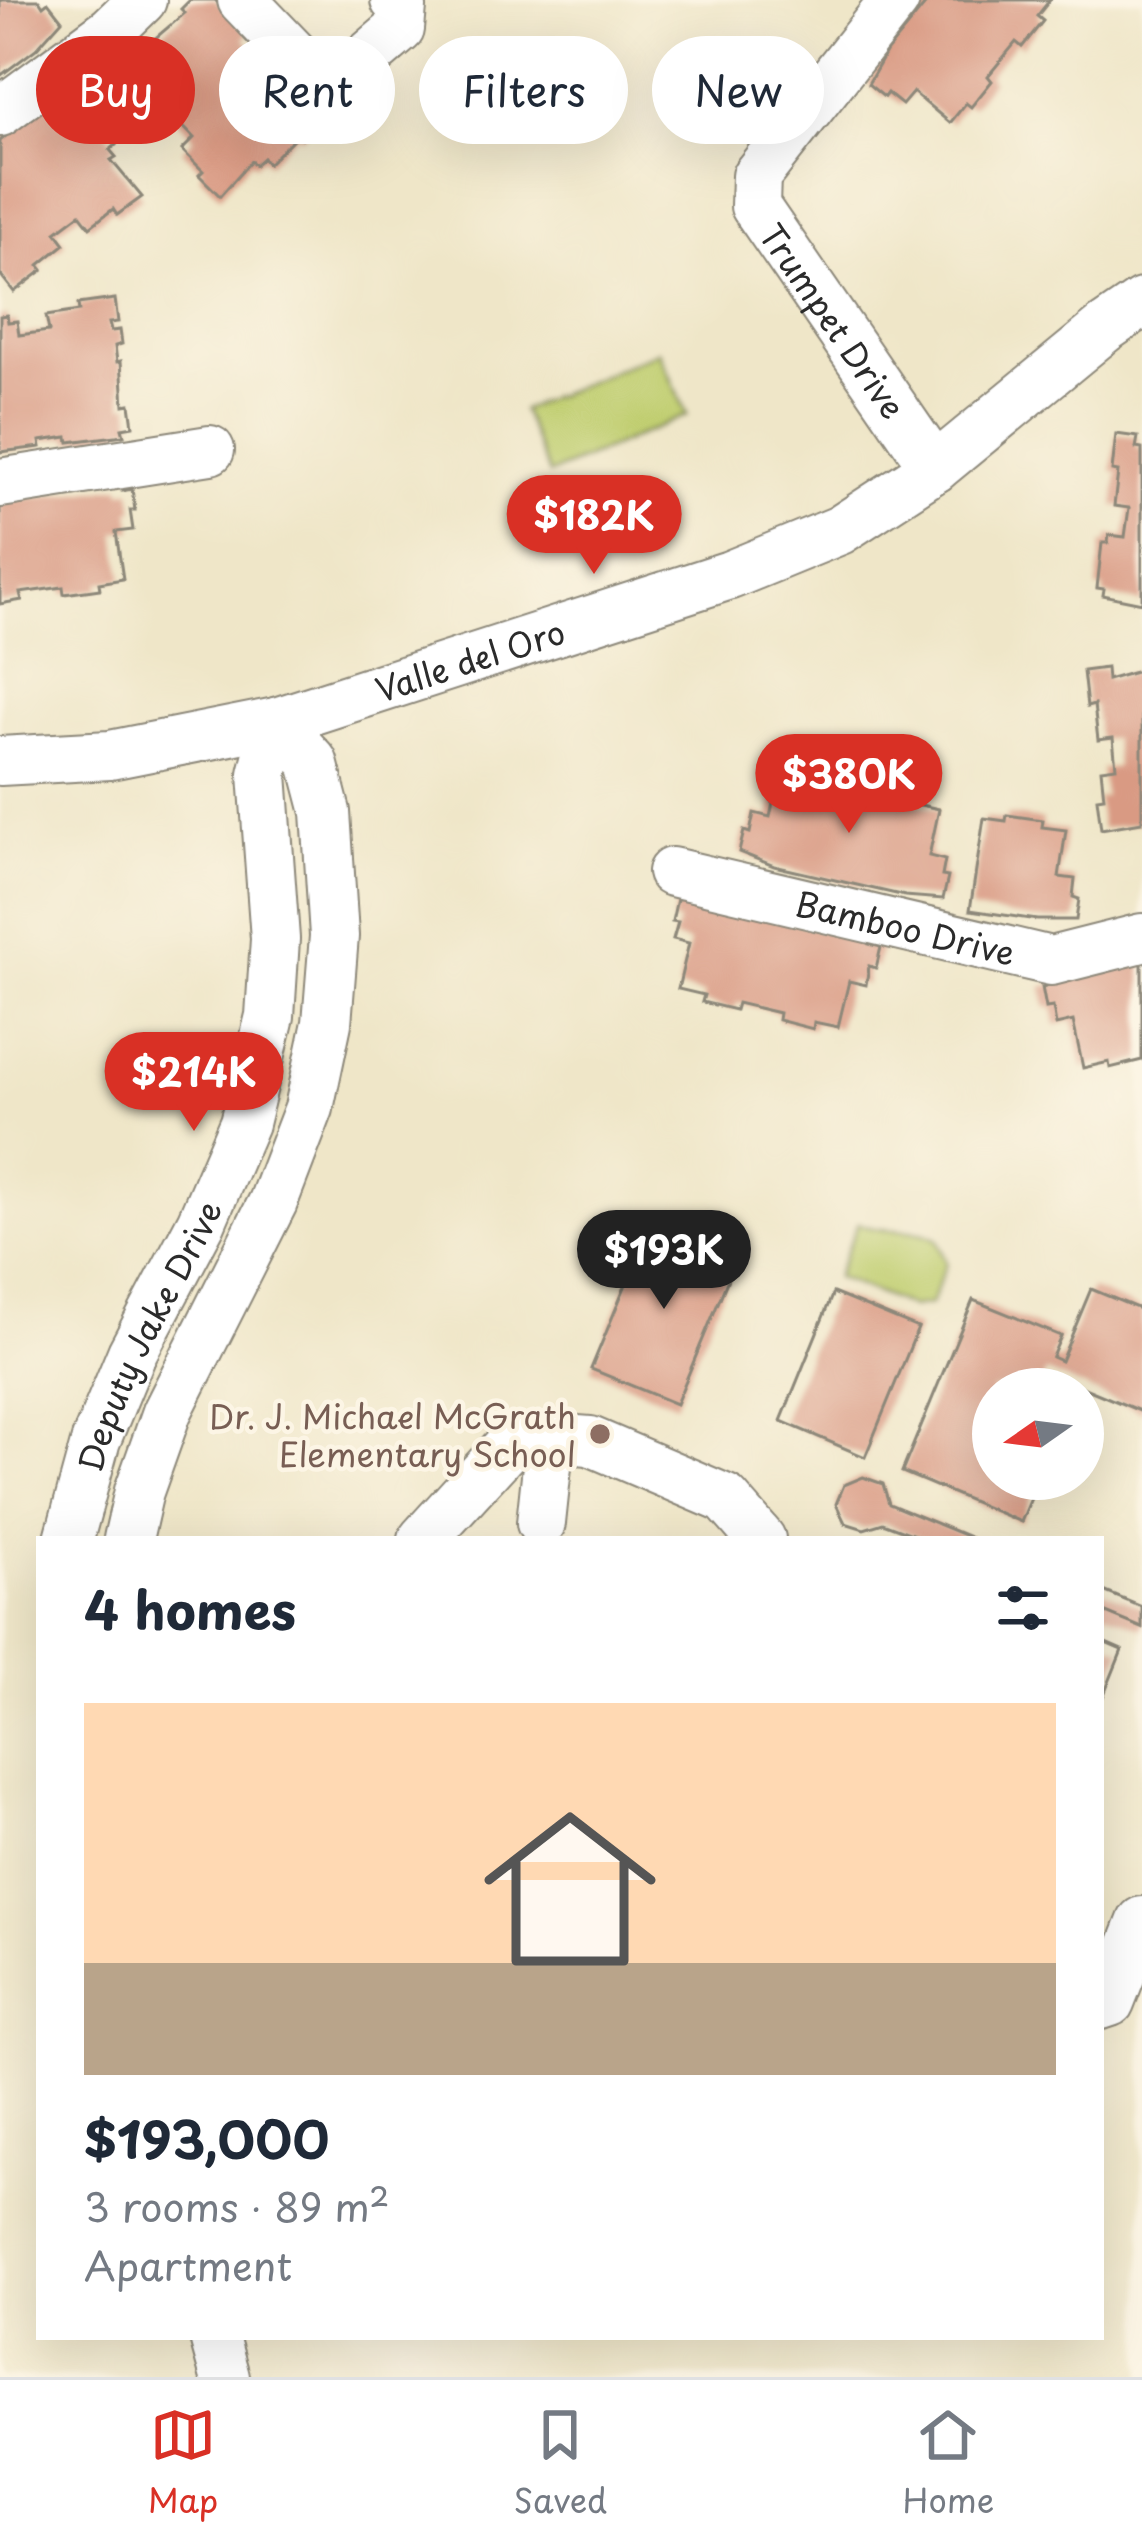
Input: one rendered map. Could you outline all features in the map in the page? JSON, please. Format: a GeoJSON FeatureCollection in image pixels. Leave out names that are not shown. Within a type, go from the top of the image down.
{"type":"FeatureCollection","features":[{"type":"Feature","properties":{"kind":"street"},"geometry":{"type":"LineString","coordinates":[[0,112],[111,30],[142,0]]}},
{"type":"Feature","properties":{"kind":"street"},"geometry":{"type":"LineString","coordinates":[[242,0],[319,80],[344,77],[400,29],[402,8],[395,0]]}},
{"type":"Feature","properties":{"kind":"street","name":"Trumpet Drive"},"geometry":{"type":"LineString","coordinates":[[895,0],[756,176],[755,206],[934,468]]}},
{"type":"Feature","properties":{"kind":"street","name":"Valle del Oro"},"geometry":{"type":"LineString","coordinates":[[0,761],[110,755],[276,722],[730,575],[839,530],[934,468],[1142,303]]}},
{"type":"Feature","properties":{"kind":"street"},"geometry":{"type":"LineString","coordinates":[[0,483],[210,450]]}},
{"type":"Feature","properties":{"kind":"street","name":"Deputy Jake Drive"},"geometry":{"type":"LineString","coordinates":[[70,1536],[105,1418],[132,1353],[201,1223],[244,1123],[271,997],[275,939],[263,774],[276,722]]}},
{"type":"Feature","properties":{"kind":"street","name":"Deputy Jake Drive"},"geometry":{"type":"LineString","coordinates":[[129,1536],[167,1412],[272,1202],[302,1127],[327,1023],[334,937],[326,812],[313,762],[276,722]]}},
{"type":"Feature","properties":{"kind":"street","name":"Bamboo Drive"},"geometry":{"type":"LineString","coordinates":[[672,872],[1051,961],[1142,938]]}},
{"type":"Feature","properties":{"kind":"street"},"geometry":{"type":"LineString","coordinates":[[550,1438],[552,1534]]}},
{"type":"Feature","properties":{"kind":"street"},"geometry":{"type":"LineString","coordinates":[[426,1536],[511,1443],[550,1438],[590,1442],[726,1499],[758,1536]]}},
{"type":"Feature","properties":{"kind":"street"},"geometry":{"type":"LineString","coordinates":[[1104,2004],[1110,2002],[1142,1921]]}},
{"type":"Feature","properties":{"kind":"street"},"geometry":{"type":"LineString","coordinates":[[215,2340],[225,2377]]}},
{"type":"Feature","properties":{"kind":"green space"},"geometry":{"type":"Polygon","coordinates":[[[659,351],[687,415],[549,474],[522,410],[659,351]]]}},
{"type":"Feature","properties":{"kind":"green space"},"geometry":{"type":"Polygon","coordinates":[[[858,1223],[918,1232],[937,1240],[946,1263],[931,1304],[911,1307],[836,1277],[858,1223]]]}},
{"type":"Feature","properties":{"kind":"building"},"geometry":{"type":"Polygon","coordinates":[[[0,0],[39,0],[43,6],[48,2],[62,20],[48,36],[36,36],[36,49],[0,76],[0,0]]]}},
{"type":"Feature","properties":{"kind":"building"},"geometry":{"type":"Polygon","coordinates":[[[190,0],[215,0],[249,34],[219,36],[219,144],[288,144],[268,164],[263,158],[255,165],[251,161],[220,196],[182,150],[195,144],[195,36],[158,36],[185,13],[181,9],[190,0]]]}},
{"type":"Feature","properties":{"kind":"building"},"geometry":{"type":"Polygon","coordinates":[[[929,0],[1050,0],[1037,16],[1043,21],[1022,47],[1016,42],[988,76],[992,81],[971,107],[966,103],[950,123],[913,92],[902,105],[868,84],[887,51],[929,0]]]}},
{"type":"Feature","properties":{"kind":"building"},"geometry":{"type":"Polygon","coordinates":[[[36,110],[36,144],[115,144],[110,150],[116,157],[111,160],[142,197],[117,215],[113,209],[90,227],[80,214],[56,232],[65,244],[39,265],[43,270],[14,292],[0,274],[0,141],[36,110]]]}},
{"type":"Feature","properties":{"kind":"building"},"geometry":{"type":"Polygon","coordinates":[[[115,299],[118,322],[109,323],[111,331],[120,330],[117,362],[121,361],[124,405],[130,404],[133,426],[122,428],[124,435],[69,442],[68,437],[40,441],[41,447],[0,452],[0,316],[17,321],[19,335],[49,331],[46,316],[79,311],[78,304],[115,299]]]}},
{"type":"Feature","properties":{"kind":"building"},"geometry":{"type":"Polygon","coordinates":[[[1116,434],[1138,437],[1136,448],[1142,449],[1142,603],[1103,595],[1104,589],[1097,588],[1102,543],[1108,543],[1109,535],[1125,537],[1129,508],[1114,506],[1116,434]]]}},
{"type":"Feature","properties":{"kind":"building"},"geometry":{"type":"Polygon","coordinates":[[[121,486],[122,491],[132,489],[135,510],[130,510],[133,530],[116,532],[123,579],[99,583],[100,589],[64,594],[63,587],[20,593],[22,600],[0,604],[0,502],[121,486]]]}},
{"type":"Feature","properties":{"kind":"building"},"geometry":{"type":"Polygon","coordinates":[[[1106,668],[1107,680],[1142,670],[1142,822],[1101,829],[1097,798],[1104,797],[1101,769],[1116,767],[1113,738],[1098,740],[1094,705],[1087,707],[1083,671],[1106,668]]]}},
{"type":"Feature","properties":{"kind":"building"},"geometry":{"type":"Polygon","coordinates":[[[780,770],[806,776],[808,770],[841,778],[840,786],[882,796],[885,788],[918,796],[916,804],[939,809],[929,856],[945,860],[942,876],[948,877],[943,899],[905,896],[774,866],[739,852],[754,813],[770,817],[780,770]]]}},
{"type":"Feature","properties":{"kind":"building"},"geometry":{"type":"Polygon","coordinates":[[[1007,815],[1043,820],[1042,827],[1066,830],[1059,877],[1075,879],[1076,920],[1037,920],[970,910],[984,818],[1006,821],[1007,815]]]}},
{"type":"Feature","properties":{"kind":"building"},"geometry":{"type":"Polygon","coordinates":[[[677,899],[870,941],[881,947],[876,968],[869,966],[866,985],[849,981],[838,1027],[814,1022],[813,1029],[778,1020],[779,1013],[737,1003],[735,1010],[702,1002],[704,995],[678,989],[689,943],[673,939],[678,922],[672,921],[677,899]]]}},
{"type":"Feature","properties":{"kind":"building"},"geometry":{"type":"Polygon","coordinates":[[[1142,958],[1142,1060],[1110,1068],[1109,1062],[1083,1068],[1073,1021],[1056,1025],[1042,987],[1142,958]]]}},
{"type":"Feature","properties":{"kind":"building"},"geometry":{"type":"Polygon","coordinates":[[[653,1219],[738,1255],[676,1404],[591,1369],[653,1219]]]}},
{"type":"Feature","properties":{"kind":"building"},"geometry":{"type":"Polygon","coordinates":[[[1091,1289],[1142,1310],[1142,1412],[1104,1396],[1104,1368],[972,1368],[972,1500],[1030,1500],[1021,1522],[902,1472],[973,1300],[1061,1336],[1052,1357],[1061,1361],[1091,1289]]]}},
{"type":"Feature","properties":{"kind":"building"},"geometry":{"type":"Polygon","coordinates":[[[833,1293],[918,1328],[865,1457],[781,1421],[833,1293]]]}},
{"type":"Feature","properties":{"kind":"building"},"geometry":{"type":"Polygon","coordinates":[[[863,1477],[883,1484],[889,1504],[967,1536],[917,1536],[883,1523],[864,1529],[845,1523],[836,1504],[844,1485],[863,1477]]]}},
{"type":"Feature","properties":{"kind":"building"},"geometry":{"type":"Polygon","coordinates":[[[1104,1591],[1142,1607],[1142,1628],[1104,1612],[1104,1591]]]}},
{"type":"Feature","properties":{"kind":"building"},"geometry":{"type":"Polygon","coordinates":[[[1104,1642],[1122,1650],[1104,1695],[1104,1642]]]}},
{"type":"Feature","properties":{"kind":"place","name":"Dr. J. Michael McGrath Elementary School"},"geometry":{"type":"Point","coordinates":[600,1434]}}]}
